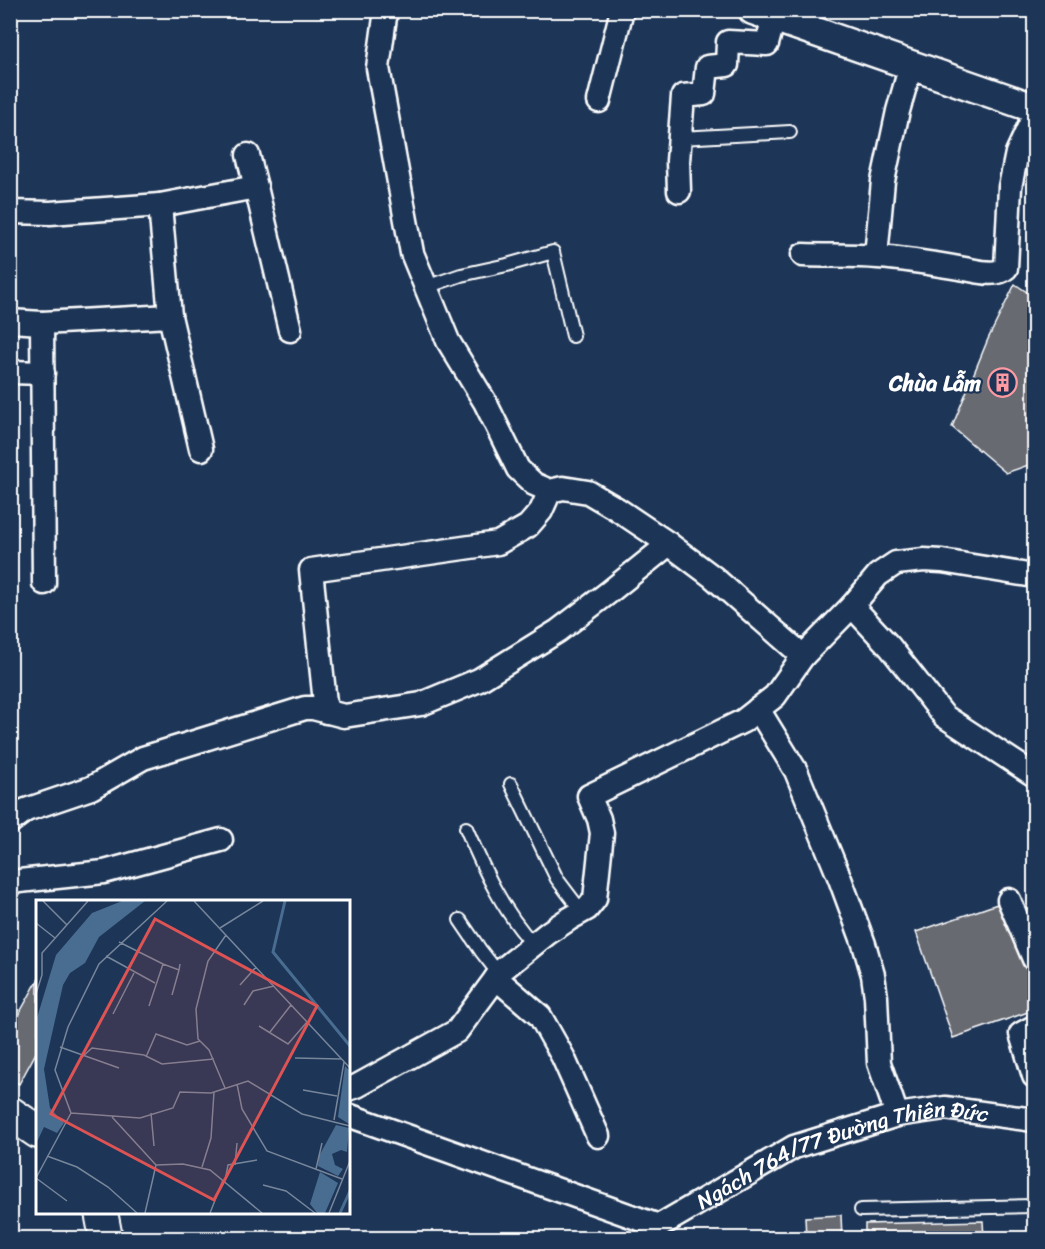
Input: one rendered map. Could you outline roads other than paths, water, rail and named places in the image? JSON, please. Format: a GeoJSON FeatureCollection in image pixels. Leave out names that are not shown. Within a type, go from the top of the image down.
{"type":"FeatureCollection","features":[{"type":"Feature","properties":{"kind":"main road"},"geometry":{"type":"LineString","coordinates":[[10,1113],[36,1131]]}},
{"type":"Feature","properties":{"kind":"main road"},"geometry":{"type":"LineString","coordinates":[[101,1213],[106,1239]]}},
{"type":"Feature","properties":{"kind":"street"},"geometry":{"type":"LineString","coordinates":[[386,10],[378,68],[412,253],[448,341],[485,402],[518,469],[534,484],[550,491],[563,488],[588,492],[617,509],[669,544],[712,577],[803,656]]}},
{"type":"Feature","properties":{"kind":"street"},"geometry":{"type":"LineString","coordinates":[[599,101],[622,10]]}},
{"type":"Feature","properties":{"kind":"street"},"geometry":{"type":"LineString","coordinates":[[679,191],[678,161],[683,96],[704,94],[707,67],[727,65],[728,42],[768,44],[763,14],[1035,108]]}},
{"type":"Feature","properties":{"kind":"street"},"geometry":{"type":"LineString","coordinates":[[876,256],[883,181],[898,111],[911,65]]}},
{"type":"Feature","properties":{"kind":"street"},"geometry":{"type":"LineString","coordinates":[[803,255],[876,256],[928,262],[980,272],[1003,270],[1005,268],[1010,187],[1017,153],[1035,116]]}},
{"type":"Feature","properties":{"kind":"street"},"geometry":{"type":"LineString","coordinates":[[248,155],[290,330]]}},
{"type":"Feature","properties":{"kind":"street"},"geometry":{"type":"LineString","coordinates":[[10,212],[50,213],[160,205],[256,187]]}},
{"type":"Feature","properties":{"kind":"street"},"geometry":{"type":"LineString","coordinates":[[160,205],[170,316],[201,449]]}},
{"type":"Feature","properties":{"kind":"street"},"geometry":{"type":"LineString","coordinates":[[10,321],[42,323],[170,316]]}},
{"type":"Feature","properties":{"kind":"street"},"geometry":{"type":"LineString","coordinates":[[42,323],[44,583]]}},
{"type":"Feature","properties":{"kind":"street"},"geometry":{"type":"LineString","coordinates":[[10,372],[43,373]]}},
{"type":"Feature","properties":{"kind":"street"},"geometry":{"type":"LineString","coordinates":[[326,712],[311,570],[498,543],[528,526],[541,510],[550,491]]}},
{"type":"Feature","properties":{"kind":"street"},"geometry":{"type":"LineString","coordinates":[[10,822],[26,810],[91,788],[143,758],[305,708],[344,716],[421,704],[479,680],[558,631],[669,544]]}},
{"type":"Feature","properties":{"kind":"street"},"geometry":{"type":"LineString","coordinates":[[350,1088],[457,1031],[497,976],[548,933],[587,909],[595,899],[602,833],[599,819],[589,796],[743,721],[775,696],[803,656],[852,606],[878,575],[896,563],[924,560],[1035,576]]}},
{"type":"Feature","properties":{"kind":"street"},"geometry":{"type":"LineString","coordinates":[[852,606],[890,647],[944,716],[1035,776]]}},
{"type":"Feature","properties":{"kind":"street"},"geometry":{"type":"LineString","coordinates":[[758,709],[796,771],[864,944],[875,986],[879,1064],[897,1114]]}},
{"type":"Feature","properties":{"kind":"street"},"geometry":{"type":"LineString","coordinates":[[10,882],[104,872],[220,840]]}},
{"type":"Feature","properties":{"kind":"street"},"geometry":{"type":"LineString","coordinates":[[1009,900],[1035,959]]}},
{"type":"Feature","properties":{"kind":"street"},"geometry":{"type":"LineString","coordinates":[[497,976],[540,1016],[563,1057],[598,1136]]}},
{"type":"Feature","properties":{"kind":"street"},"geometry":{"type":"LineString","coordinates":[[1035,1027],[1021,1034],[1035,1076]]}},
{"type":"Feature","properties":{"kind":"street","name":"Ngách 764/77 Đường Thiên Đức"},"geometry":{"type":"LineString","coordinates":[[660,1232],[794,1148],[897,1114],[945,1108],[1035,1120]]}},
{"type":"Feature","properties":{"kind":"street"},"geometry":{"type":"LineString","coordinates":[[350,1116],[660,1232]]}},
{"type":"Feature","properties":{"kind":"lane"},"geometry":{"type":"LineString","coordinates":[[680,138],[790,132]]}},
{"type":"Feature","properties":{"kind":"lane"},"geometry":{"type":"LineString","coordinates":[[426,287],[461,275],[553,252],[573,336]]}},
{"type":"Feature","properties":{"kind":"lane"},"geometry":{"type":"LineString","coordinates":[[511,784],[557,879],[582,912]]}},
{"type":"Feature","properties":{"kind":"lane"},"geometry":{"type":"LineString","coordinates":[[466,828],[478,858],[505,907],[519,929],[534,945]]}},
{"type":"Feature","properties":{"kind":"lane"},"geometry":{"type":"LineString","coordinates":[[460,920],[497,976]]}},
{"type":"Feature","properties":{"kind":"lane"},"geometry":{"type":"LineString","coordinates":[[861,1210],[1035,1206]]}},
{"type":"Feature","properties":{"kind":"place","name":"Chùa Lẫm"},"geometry":{"type":"Point","coordinates":[1002,383]}}]}
